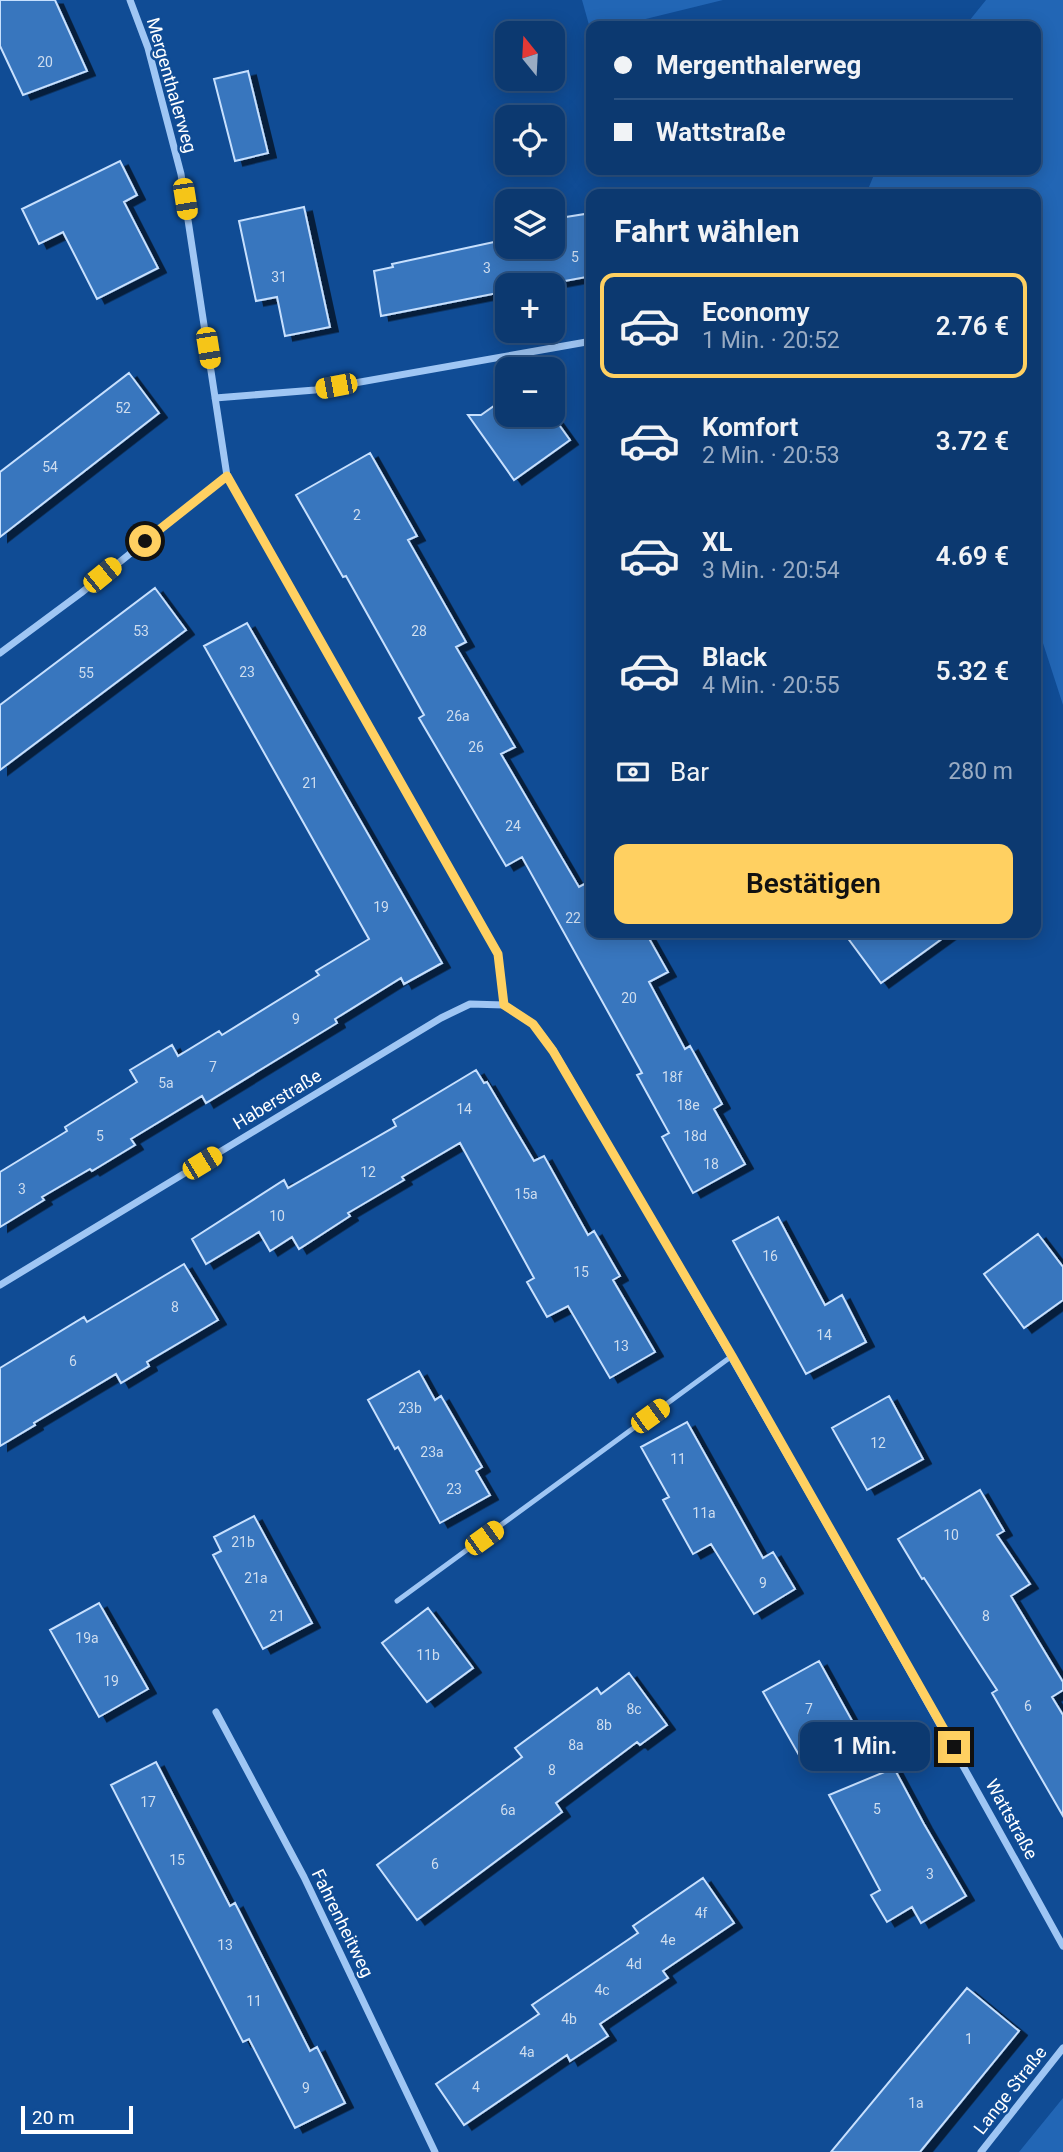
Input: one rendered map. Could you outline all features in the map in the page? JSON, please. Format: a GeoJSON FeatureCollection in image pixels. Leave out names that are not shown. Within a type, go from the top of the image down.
{"type":"FeatureCollection","features":[{"type":"Feature","properties":{"kind":"street","name":"Mergenthalerweg"},"geometry":{"type":"LineString","coordinates":[[130,0],[148,48],[181,174],[227,476]]}},
{"type":"Feature","properties":{"kind":"street"},"geometry":{"type":"LineString","coordinates":[[215,398],[315,390],[586,342]]}},
{"type":"Feature","properties":{"kind":"street"},"geometry":{"type":"LineString","coordinates":[[0,653],[81,593],[227,476],[498,954],[504,1005]]}},
{"type":"Feature","properties":{"kind":"street","name":"Haberstraße"},"geometry":{"type":"LineString","coordinates":[[0,1285],[441,1018],[470,1004],[504,1005]]}},
{"type":"Feature","properties":{"kind":"street","name":"Wattstraße"},"geometry":{"type":"LineString","coordinates":[[504,1005],[533,1024],[553,1051],[732,1356],[937,1717],[1063,1946]]}},
{"type":"Feature","properties":{"kind":"street","name":"Fahrenheitweg"},"geometry":{"type":"LineString","coordinates":[[216,1712],[304,1877],[435,2152]]}},
{"type":"Feature","properties":{"kind":"street","name":"Lange Straße"},"geometry":{"type":"LineString","coordinates":[[981,2152],[1063,2048]]}},
{"type":"Feature","properties":{"kind":"lane"},"geometry":{"type":"LineString","coordinates":[[397,1601],[732,1356]]}},
{"type":"Feature","properties":{"kind":"shaded area"},"geometry":{"type":"Polygon","coordinates":[[[582,0],[723,0],[637,21],[588,21],[582,0]]]}},
{"type":"Feature","properties":{"kind":"shaded area"},"geometry":{"type":"Polygon","coordinates":[[[986,0],[1063,0],[1063,705],[1041,637],[1041,189],[868,189],[874,175],[1041,175],[1041,21],[969,21],[986,0]]]}},
{"type":"Feature","properties":{"kind":"shaded area"},"geometry":{"type":"Polygon","coordinates":[[[1063,2098],[1063,2152],[1019,2152],[1063,2098]]]}},
{"type":"Feature","properties":{"kind":"building"},"geometry":{"type":"Polygon","coordinates":[[[0,0],[55,0],[87,71],[23,95],[0,46],[0,0]]]}},
{"type":"Feature","properties":{"kind":"building"},"geometry":{"type":"Polygon","coordinates":[[[248,71],[268,153],[235,161],[214,79],[248,71]]]}},
{"type":"Feature","properties":{"kind":"building"},"geometry":{"type":"Polygon","coordinates":[[[120,161],[137,195],[124,202],[158,268],[97,299],[63,232],[39,244],[22,209],[120,161]]]}},
{"type":"Feature","properties":{"kind":"building"},"geometry":{"type":"Polygon","coordinates":[[[304,207],[330,327],[285,336],[277,297],[256,301],[239,221],[304,207]]]}},
{"type":"Feature","properties":{"kind":"building"},"geometry":{"type":"Polygon","coordinates":[[[585,214],[586,277],[565,281],[565,273],[495,273],[495,294],[381,316],[374,271],[393,267],[392,264],[495,242],[495,259],[565,259],[565,217],[585,214]]]}},
{"type":"Feature","properties":{"kind":"building"},"geometry":{"type":"Polygon","coordinates":[[[129,373],[159,413],[0,537],[0,472],[129,373]]]}},
{"type":"Feature","properties":{"kind":"building"},"geometry":{"type":"Polygon","coordinates":[[[495,405],[495,427],[561,427],[570,440],[514,480],[468,415],[481,415],[495,405]]]}},
{"type":"Feature","properties":{"kind":"building"},"geometry":{"type":"Polygon","coordinates":[[[370,453],[417,536],[408,540],[466,642],[456,647],[515,747],[501,754],[579,887],[586,883],[586,938],[649,938],[668,972],[649,982],[685,1049],[690,1046],[722,1104],[714,1109],[745,1164],[693,1193],[662,1137],[669,1133],[637,1075],[642,1073],[522,857],[506,866],[419,718],[424,715],[346,576],[343,577],[296,495],[370,453]]]}},
{"type":"Feature","properties":{"kind":"building"},"geometry":{"type":"Polygon","coordinates":[[[155,588],[186,630],[0,770],[0,705],[155,588]]]}},
{"type":"Feature","properties":{"kind":"building"},"geometry":{"type":"Polygon","coordinates":[[[247,623],[442,963],[404,984],[401,978],[335,1019],[337,1023],[206,1103],[202,1096],[131,1139],[135,1145],[42,1197],[44,1200],[0,1227],[0,1172],[67,1131],[65,1127],[137,1082],[130,1070],[172,1045],[178,1056],[219,1031],[222,1035],[319,975],[316,971],[369,939],[204,646],[247,623]]]}},
{"type":"Feature","properties":{"kind":"building"},"geometry":{"type":"Polygon","coordinates":[[[848,938],[943,938],[881,983],[848,938]]]}},
{"type":"Feature","properties":{"kind":"building"},"geometry":{"type":"Polygon","coordinates":[[[476,1070],[484,1083],[487,1082],[534,1161],[544,1156],[588,1235],[594,1231],[620,1276],[613,1280],[655,1352],[610,1378],[568,1306],[547,1317],[527,1282],[534,1278],[460,1143],[402,1177],[404,1180],[348,1213],[350,1216],[299,1249],[292,1237],[270,1251],[259,1232],[206,1264],[192,1239],[284,1180],[288,1188],[396,1126],[393,1120],[476,1070]]]}},
{"type":"Feature","properties":{"kind":"building"},"geometry":{"type":"Polygon","coordinates":[[[778,1217],[825,1305],[842,1295],[866,1342],[806,1374],[733,1241],[778,1217]]]}},
{"type":"Feature","properties":{"kind":"building"},"geometry":{"type":"Polygon","coordinates":[[[1038,1234],[1063,1267],[1063,1300],[1024,1328],[984,1274],[1038,1234]]]}},
{"type":"Feature","properties":{"kind":"building"},"geometry":{"type":"Polygon","coordinates":[[[184,1264],[218,1320],[147,1362],[149,1366],[121,1383],[116,1374],[0,1446],[0,1368],[84,1317],[87,1322],[184,1264]]]}},
{"type":"Feature","properties":{"kind":"building"},"geometry":{"type":"Polygon","coordinates":[[[419,1371],[435,1400],[441,1396],[482,1467],[476,1471],[490,1495],[440,1523],[398,1447],[395,1449],[368,1400],[419,1371]]]}},
{"type":"Feature","properties":{"kind":"building"},"geometry":{"type":"Polygon","coordinates":[[[889,1396],[923,1459],[867,1490],[832,1428],[889,1396]]]}},
{"type":"Feature","properties":{"kind":"building"},"geometry":{"type":"Polygon","coordinates":[[[687,1422],[763,1558],[773,1552],[795,1589],[754,1614],[711,1544],[693,1554],[663,1500],[669,1497],[641,1447],[687,1422]]]}},
{"type":"Feature","properties":{"kind":"building"},"geometry":{"type":"Polygon","coordinates":[[[980,1490],[1004,1531],[997,1535],[1030,1584],[1011,1596],[1063,1682],[1063,1690],[1052,1697],[1063,1715],[1063,1816],[992,1693],[997,1690],[898,1539],[980,1490]]]}},
{"type":"Feature","properties":{"kind":"building"},"geometry":{"type":"Polygon","coordinates":[[[254,1516],[312,1623],[263,1649],[213,1555],[221,1551],[214,1537],[254,1516]]]}},
{"type":"Feature","properties":{"kind":"building"},"geometry":{"type":"Polygon","coordinates":[[[99,1603],[148,1689],[99,1717],[50,1630],[99,1603]]]}},
{"type":"Feature","properties":{"kind":"building"},"geometry":{"type":"Polygon","coordinates":[[[428,1608],[473,1668],[427,1702],[382,1643],[428,1608]]]}},
{"type":"Feature","properties":{"kind":"building"},"geometry":{"type":"Polygon","coordinates":[[[819,1661],[855,1726],[800,1757],[763,1692],[819,1661]]]}},
{"type":"Feature","properties":{"kind":"building"},"geometry":{"type":"Polygon","coordinates":[[[629,1673],[667,1725],[640,1745],[637,1742],[556,1803],[562,1812],[417,1920],[377,1865],[522,1757],[515,1748],[597,1688],[601,1694],[629,1673]]]}},
{"type":"Feature","properties":{"kind":"building"},"geometry":{"type":"Polygon","coordinates":[[[156,1762],[230,1906],[235,1903],[310,2051],[317,2047],[345,2103],[295,2128],[249,2039],[243,2042],[111,1785],[156,1762]]]}},
{"type":"Feature","properties":{"kind":"building"},"geometry":{"type":"Polygon","coordinates":[[[894,1768],[966,1896],[921,1923],[912,1907],[887,1922],[871,1895],[880,1890],[829,1795],[894,1768]]]}},
{"type":"Feature","properties":{"kind":"building"},"geometry":{"type":"Polygon","coordinates":[[[703,1878],[734,1923],[663,1971],[668,1978],[600,2024],[608,2036],[570,2061],[567,2055],[464,2125],[436,2084],[539,2014],[532,2005],[638,1933],[633,1926],[703,1878]]]}},
{"type":"Feature","properties":{"kind":"building"},"geometry":{"type":"Polygon","coordinates":[[[967,1988],[1019,2031],[920,2152],[831,2152],[967,1988]]]}},
{"type":"Feature","properties":{"kind":"route"},"geometry":{"type":"LineString","coordinates":[[145,541],[227,476],[498,954],[504,1005],[533,1024],[553,1051],[732,1356],[954,1747]]}}]}
